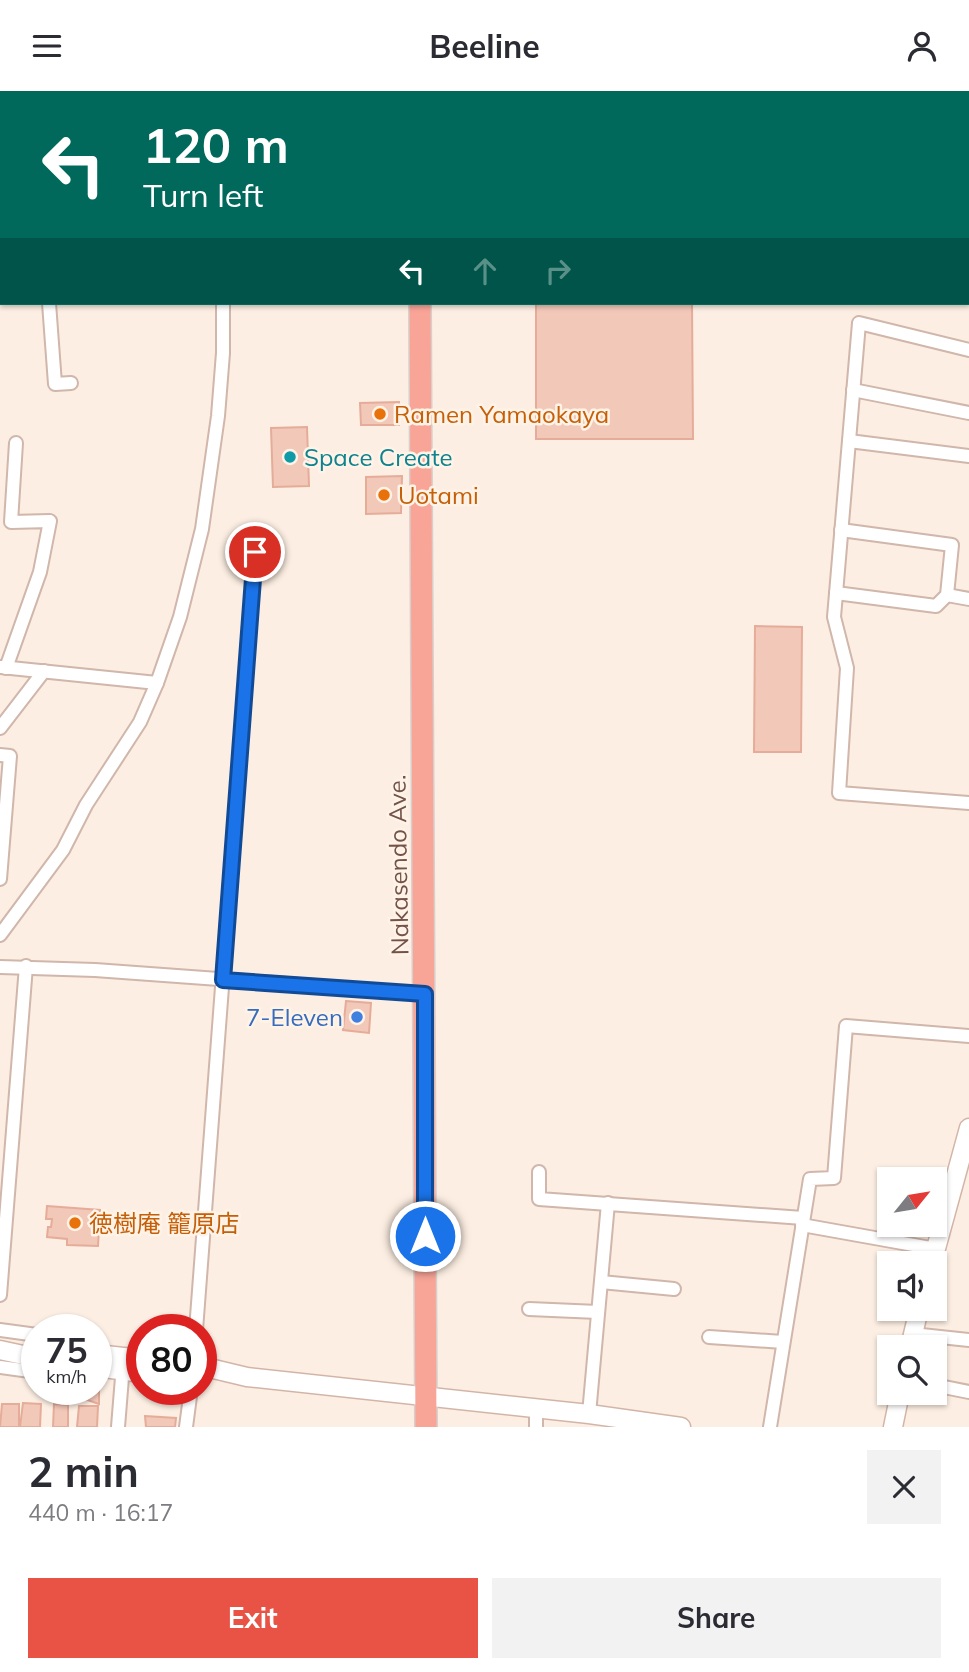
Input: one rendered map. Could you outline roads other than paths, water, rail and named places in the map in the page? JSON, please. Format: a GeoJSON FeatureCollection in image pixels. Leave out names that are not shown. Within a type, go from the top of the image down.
{"type":"FeatureCollection","features":[{"type":"Feature","properties":{"kind":"highway","name":"Nakasendo Ave."},"geometry":{"type":"LineString","coordinates":[[420,305],[426,1427]]}},
{"type":"Feature","properties":{"kind":"main road"},"geometry":{"type":"LineString","coordinates":[[935,1251],[969,1128]]}},
{"type":"Feature","properties":{"kind":"main road"},"geometry":{"type":"LineString","coordinates":[[1,1356],[21,1353]]}},
{"type":"Feature","properties":{"kind":"main road"},"geometry":{"type":"LineString","coordinates":[[1,1356],[21,1357]]}},
{"type":"Feature","properties":{"kind":"main road"},"geometry":{"type":"LineString","coordinates":[[217,1370],[247,1377],[426,1397],[536,1418],[589,1414],[681,1427]]}},
{"type":"Feature","properties":{"kind":"main road"},"geometry":{"type":"LineString","coordinates":[[217,1378],[247,1377]]}},
{"type":"Feature","properties":{"kind":"main road"},"geometry":{"type":"LineString","coordinates":[[893,1427],[898,1405]]}},
{"type":"Feature","properties":{"kind":"street"},"geometry":{"type":"LineString","coordinates":[[49,305],[55,384],[71,383]]}},
{"type":"Feature","properties":{"kind":"street"},"geometry":{"type":"LineString","coordinates":[[0,935],[62,850],[86,805],[140,722],[157,683],[180,617],[202,529],[219,405],[223,305]]}},
{"type":"Feature","properties":{"kind":"street"},"geometry":{"type":"LineString","coordinates":[[969,350],[859,323],[834,617],[847,668],[839,793],[969,803]]}},
{"type":"Feature","properties":{"kind":"street"},"geometry":{"type":"LineString","coordinates":[[853,390],[969,413]]}},
{"type":"Feature","properties":{"kind":"street"},"geometry":{"type":"LineString","coordinates":[[849,441],[969,456]]}},
{"type":"Feature","properties":{"kind":"street"},"geometry":{"type":"LineString","coordinates":[[16,443],[11,521],[50,521],[40,572],[3,667],[157,683]]}},
{"type":"Feature","properties":{"kind":"street"},"geometry":{"type":"LineString","coordinates":[[836,593],[936,606],[947,595],[952,545],[841,530]]}},
{"type":"Feature","properties":{"kind":"street"},"geometry":{"type":"LineString","coordinates":[[197,1314],[255,552]]}},
{"type":"Feature","properties":{"kind":"street"},"geometry":{"type":"LineString","coordinates":[[947,595],[969,599]]}},
{"type":"Feature","properties":{"kind":"street"},"geometry":{"type":"LineString","coordinates":[[0,728],[44,671]]}},
{"type":"Feature","properties":{"kind":"street"},"geometry":{"type":"LineString","coordinates":[[0,755],[10,756],[0,879]]}},
{"type":"Feature","properties":{"kind":"street"},"geometry":{"type":"LineString","coordinates":[[0,967],[425,994]]}},
{"type":"Feature","properties":{"kind":"street"},"geometry":{"type":"LineString","coordinates":[[0,1295],[26,967]]}},
{"type":"Feature","properties":{"kind":"street"},"geometry":{"type":"LineString","coordinates":[[770,1427],[810,1179],[834,1178],[846,1026],[969,1036]]}},
{"type":"Feature","properties":{"kind":"street"},"geometry":{"type":"LineString","coordinates":[[539,1172],[539,1199],[803,1221],[915,1251]]}},
{"type":"Feature","properties":{"kind":"street"},"geometry":{"type":"LineString","coordinates":[[589,1414],[608,1203]]}},
{"type":"Feature","properties":{"kind":"street"},"geometry":{"type":"LineString","coordinates":[[601,1282],[674,1289]]}},
{"type":"Feature","properties":{"kind":"street"},"geometry":{"type":"LineString","coordinates":[[529,1309],[598,1312]]}},
{"type":"Feature","properties":{"kind":"street"},"geometry":{"type":"LineString","coordinates":[[0,1330],[21,1333]]}},
{"type":"Feature","properties":{"kind":"street"},"geometry":{"type":"LineString","coordinates":[[709,1337],[783,1342]]}},
{"type":"Feature","properties":{"kind":"street"},"geometry":{"type":"LineString","coordinates":[[947,1341],[969,1341]]}},
{"type":"Feature","properties":{"kind":"street"},"geometry":{"type":"LineString","coordinates":[[1,1356],[21,1365]]}},
{"type":"Feature","properties":{"kind":"street"},"geometry":{"type":"LineString","coordinates":[[118,1427],[126,1380]]}},
{"type":"Feature","properties":{"kind":"street"},"geometry":{"type":"LineString","coordinates":[[947,1388],[969,1392]]}},
{"type":"Feature","properties":{"kind":"street"},"geometry":{"type":"LineString","coordinates":[[186,1427],[189,1405]]}},
{"type":"Feature","properties":{"kind":"place","name":"Ramen Yamaokaya"},"geometry":{"type":"Point","coordinates":[380,414]}},
{"type":"Feature","properties":{"kind":"place","name":"Space Create"},"geometry":{"type":"Point","coordinates":[290,457]}},
{"type":"Feature","properties":{"kind":"place","name":"Uotami"},"geometry":{"type":"Point","coordinates":[384,495]}},
{"type":"Feature","properties":{"kind":"place","name":"7-Eleven"},"geometry":{"type":"Point","coordinates":[357,1017]}},
{"type":"Feature","properties":{"kind":"place","name":"徳樹庵 籠原店"},"geometry":{"type":"Point","coordinates":[75,1223]}}]}
